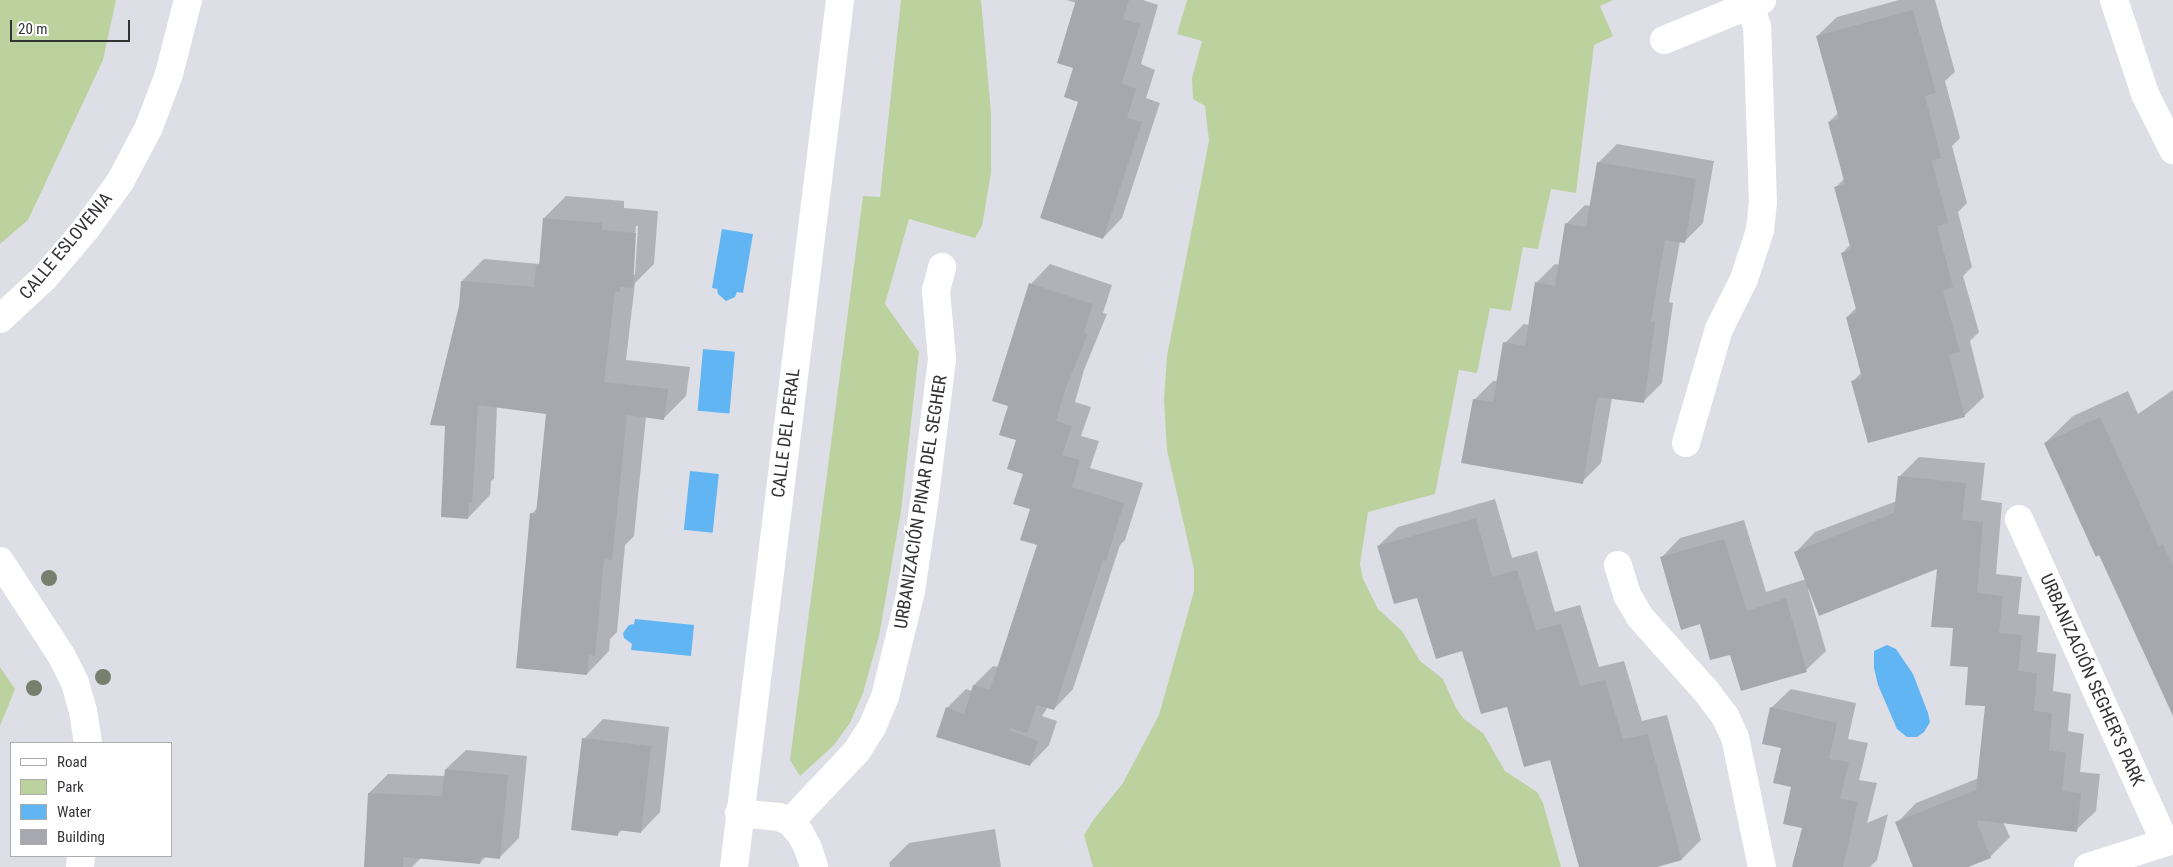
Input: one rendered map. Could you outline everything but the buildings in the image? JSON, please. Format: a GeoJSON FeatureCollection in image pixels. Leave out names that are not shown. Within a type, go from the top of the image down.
{"type":"FeatureCollection","features":[{"type":"Feature","properties":{"kind":"street","name":"CALLE ESLOVENIA"},"geometry":{"type":"LineString","coordinates":[[0,319],[45,277],[85,230],[120,182],[149,127],[168,74],[188,0]]}},
{"type":"Feature","properties":{"kind":"street","name":"CALLE DEL PERAL"},"geometry":{"type":"LineString","coordinates":[[734,867],[840,0]]}},
{"type":"Feature","properties":{"kind":"street"},"geometry":{"type":"LineString","coordinates":[[2114,0],[2145,94],[2173,150]]}},
{"type":"Feature","properties":{"kind":"street"},"geometry":{"type":"LineString","coordinates":[[1664,40],[1756,2],[1763,203],[1760,230],[1753,256],[1719,329],[1686,443]]}},
{"type":"Feature","properties":{"kind":"street","name":"URBANIZACIÓN PINAR DEL SEGHER"},"geometry":{"type":"LineString","coordinates":[[790,822],[857,751],[873,726],[885,697],[911,591],[925,496],[942,360],[936,290],[942,267]]}},
{"type":"Feature","properties":{"kind":"street","name":"URBANIZACIÓN SEGHER'S PARK"},"geometry":{"type":"LineString","coordinates":[[2020,519],[2169,841],[2088,867]]}},
{"type":"Feature","properties":{"kind":"street"},"geometry":{"type":"LineString","coordinates":[[0,561],[61,655],[72,676],[84,711],[88,742]]}},
{"type":"Feature","properties":{"kind":"street"},"geometry":{"type":"LineString","coordinates":[[1618,565],[1627,595],[1640,617],[1706,691],[1725,716],[1735,738],[1762,867]]}},
{"type":"Feature","properties":{"kind":"street"},"geometry":{"type":"LineString","coordinates":[[740,813],[779,817],[790,822],[800,833],[808,848],[814,867]]}},
{"type":"Feature","properties":{"kind":"green space"},"geometry":{"type":"Polygon","coordinates":[[[0,0],[116,0],[103,60],[28,220],[0,244],[0,0]]]}},
{"type":"Feature","properties":{"kind":"green space"},"geometry":{"type":"Polygon","coordinates":[[[901,0],[981,0],[991,112],[991,173],[982,226],[975,238],[909,219],[885,304],[919,352],[901,511],[879,636],[863,693],[850,723],[834,745],[800,776],[790,760],[863,196],[880,197],[901,0]]]}},
{"type":"Feature","properties":{"kind":"green space"},"geometry":{"type":"Polygon","coordinates":[[[1187,0],[1613,0],[1600,6],[1613,36],[1594,45],[1576,193],[1551,189],[1538,249],[1523,247],[1511,311],[1490,308],[1477,373],[1459,370],[1435,494],[1368,512],[1360,564],[1363,579],[1378,609],[1402,631],[1420,661],[1443,679],[1456,708],[1464,719],[1483,733],[1505,771],[1537,792],[1543,803],[1561,867],[1093,867],[1084,835],[1094,819],[1123,783],[1159,715],[1194,591],[1194,569],[1167,450],[1164,399],[1167,356],[1209,141],[1205,106],[1193,99],[1192,78],[1202,41],[1177,34],[1187,0]]]}},
{"type":"Feature","properties":{"kind":"green space"},"geometry":{"type":"Polygon","coordinates":[[[0,667],[15,689],[0,726],[0,667]]]}},
{"type":"Feature","properties":{"kind":"water"},"geometry":{"type":"Polygon","coordinates":[[[722,229],[753,234],[743,293],[737,292],[735,297],[726,301],[718,294],[717,289],[712,288],[722,229]]]}},
{"type":"Feature","properties":{"kind":"water"},"geometry":{"type":"Polygon","coordinates":[[[703,349],[735,352],[729,414],[698,411],[703,349]]]}},
{"type":"Feature","properties":{"kind":"water"},"geometry":{"type":"Polygon","coordinates":[[[690,471],[719,474],[713,533],[684,530],[690,471]]]}},
{"type":"Feature","properties":{"kind":"water"},"geometry":{"type":"Polygon","coordinates":[[[635,619],[694,625],[691,656],[631,650],[632,644],[624,638],[623,633],[629,625],[634,624],[635,619]]]}},
{"type":"Feature","properties":{"kind":"water"},"geometry":{"type":"Polygon","coordinates":[[[1887,645],[1896,649],[1913,674],[1928,713],[1930,722],[1924,732],[1917,737],[1907,737],[1897,729],[1878,685],[1874,668],[1874,651],[1887,645]]]}}]}
